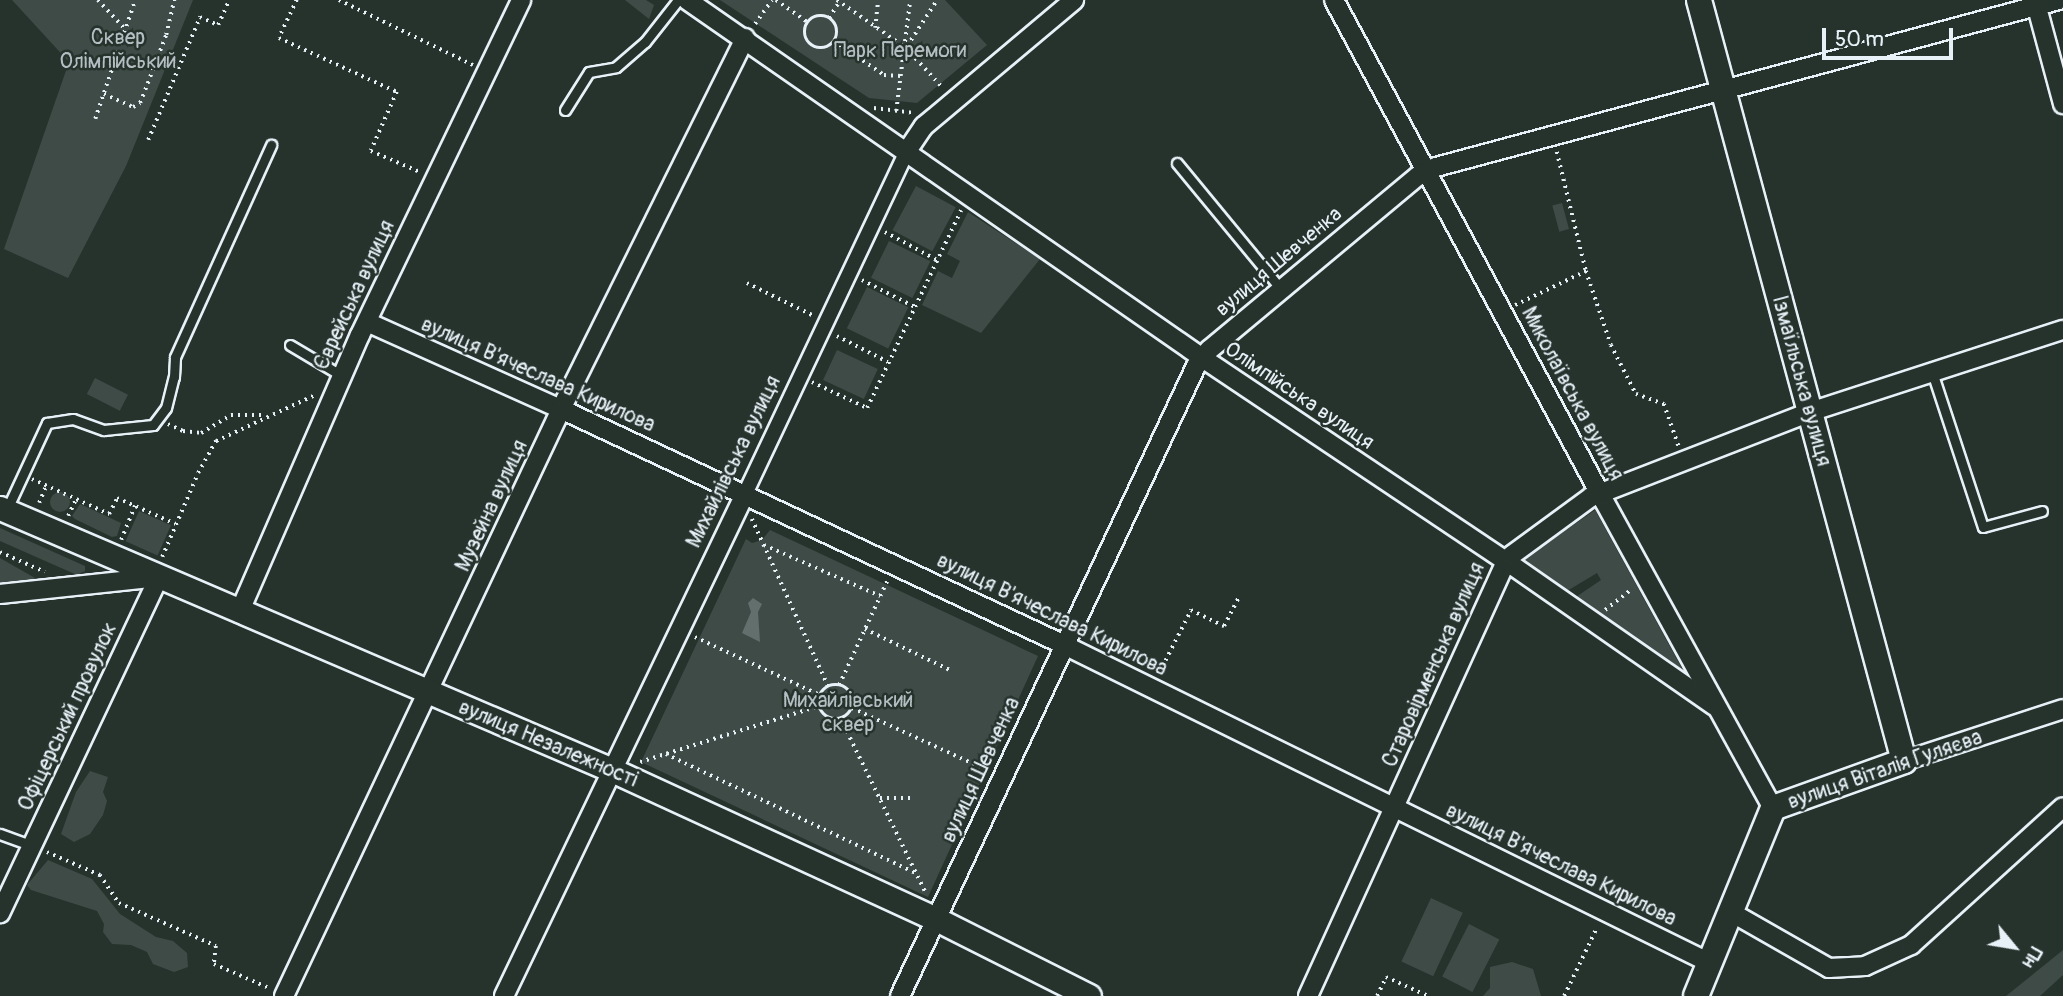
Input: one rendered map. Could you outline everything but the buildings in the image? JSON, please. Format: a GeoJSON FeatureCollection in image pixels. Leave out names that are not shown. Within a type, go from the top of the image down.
{"type":"FeatureCollection","features":[{"type":"Feature","properties":{"kind":"main road","name":"Ізмаїльська вулиця"},"geometry":{"type":"LineString","coordinates":[[1699,0],[1905,761]]}},
{"type":"Feature","properties":{"kind":"main road","name":"вулиця Віталія Гуляєва"},"geometry":{"type":"LineString","coordinates":[[1696,996],[1773,808],[1905,761]]}},
{"type":"Feature","properties":{"kind":"street","name":"Єврейська вулиця"},"geometry":{"type":"LineString","coordinates":[[239,613],[342,376],[521,0]]}},
{"type":"Feature","properties":{"kind":"street","name":"Олімпійська вулиця"},"geometry":{"type":"LineString","coordinates":[[687,0],[750,31],[907,151],[1200,357],[1506,561],[1715,706]]}},
{"type":"Feature","properties":{"kind":"street","name":"Михайлівська вулиця"},"geometry":{"type":"LineString","coordinates":[[504,996],[620,768],[907,151],[924,127],[1074,0]]}},
{"type":"Feature","properties":{"kind":"street","name":"Миколаївська вулиця"},"geometry":{"type":"LineString","coordinates":[[1334,0],[1715,706],[1773,808]]}},
{"type":"Feature","properties":{"kind":"street","name":"вулиця Шевченка"},"geometry":{"type":"LineString","coordinates":[[900,996],[932,917],[1065,646],[1200,357],[1427,171],[1724,92],[2036,3],[2059,0]]}},
{"type":"Feature","properties":{"kind":"street"},"geometry":{"type":"LineString","coordinates":[[2036,3],[2063,104]]}},
{"type":"Feature","properties":{"kind":"street","name":"Музейна вулиця"},"geometry":{"type":"LineString","coordinates":[[279,993],[430,694],[563,410],[750,31]]}},
{"type":"Feature","properties":{"kind":"street","name":"вулиця В'ячеслава Кирилова"},"geometry":{"type":"LineString","coordinates":[[367,322],[563,410],[1065,646],[1710,963]]}},
{"type":"Feature","properties":{"kind":"street","name":"Старовірменська вулиця"},"geometry":{"type":"LineString","coordinates":[[1308,996],[1506,561],[1591,497],[1810,412],[2063,330]]}},
{"type":"Feature","properties":{"kind":"street","name":"вулиця Незалежності"},"geometry":{"type":"LineString","coordinates":[[3,510],[159,570],[239,613],[430,694],[620,768],[932,917],[1089,996]]}},
{"type":"Feature","properties":{"kind":"street"},"geometry":{"type":"LineString","coordinates":[[0,593],[76,585],[159,570]]}},
{"type":"Feature","properties":{"kind":"street","name":"Офіцерський провулок"},"geometry":{"type":"LineString","coordinates":[[0,913],[159,570]]}},
{"type":"Feature","properties":{"kind":"street","name":"вулиця Віталія Гуляєва"},"geometry":{"type":"LineString","coordinates":[[1905,761],[2063,709]]}},
{"type":"Feature","properties":{"kind":"street"},"geometry":{"type":"LineString","coordinates":[[1729,911],[1829,968],[1865,966],[1911,945],[2063,807]]}},
{"type":"Feature","properties":{"kind":"lane"},"geometry":{"type":"LineString","coordinates":[[565,110],[589,72],[616,67],[645,42],[678,0]]}},
{"type":"Feature","properties":{"kind":"lane"},"geometry":{"type":"LineString","coordinates":[[3,510],[47,423],[73,419],[104,430],[153,425],[169,398],[175,357],[271,145]]}},
{"type":"Feature","properties":{"kind":"lane"},"geometry":{"type":"LineString","coordinates":[[1177,163],[1281,289]]}},
{"type":"Feature","properties":{"kind":"lane"},"geometry":{"type":"LineString","coordinates":[[290,345],[342,376]]}},
{"type":"Feature","properties":{"kind":"lane"},"geometry":{"type":"LineString","coordinates":[[1933,372],[1983,527],[2042,512]]}},
{"type":"Feature","properties":{"kind":"lane"},"geometry":{"type":"LineString","coordinates":[[0,834],[33,846]]}},
{"type":"Feature","properties":{"kind":"path"},"geometry":{"type":"LineString","coordinates":[[98,0],[125,30]]}},
{"type":"Feature","properties":{"kind":"path"},"geometry":{"type":"LineString","coordinates":[[95,119],[135,0]]}},
{"type":"Feature","properties":{"kind":"path"},"geometry":{"type":"LineString","coordinates":[[104,94],[133,107],[141,103],[166,35],[174,0]]}},
{"type":"Feature","properties":{"kind":"path"},"geometry":{"type":"LineString","coordinates":[[148,140],[200,18],[218,25],[229,0]]}},
{"type":"Feature","properties":{"kind":"path"},"geometry":{"type":"LineString","coordinates":[[297,0],[279,38],[397,92],[371,151],[425,174]]}},
{"type":"Feature","properties":{"kind":"path"},"geometry":{"type":"LineString","coordinates":[[339,0],[475,66]]}},
{"type":"Feature","properties":{"kind":"path"},"geometry":{"type":"LineString","coordinates":[[750,31],[774,0],[808,22]]}},
{"type":"Feature","properties":{"kind":"path"},"geometry":{"type":"LineString","coordinates":[[875,28],[878,0]]}},
{"type":"Feature","properties":{"kind":"path"},"geometry":{"type":"LineString","coordinates":[[896,111],[910,0]]}},
{"type":"Feature","properties":{"kind":"path"},"geometry":{"type":"LineString","coordinates":[[906,48],[937,0]]}},
{"type":"Feature","properties":{"kind":"path"},"geometry":{"type":"LineString","coordinates":[[828,18],[838,1],[906,48],[939,84]]}},
{"type":"Feature","properties":{"kind":"path"},"geometry":{"type":"LineString","coordinates":[[815,17],[828,18],[837,31],[834,41],[821,48],[811,45],[805,37],[808,22],[815,17]]}},
{"type":"Feature","properties":{"kind":"path"},"geometry":{"type":"LineString","coordinates":[[834,41],[884,75],[901,76]]}},
{"type":"Feature","properties":{"kind":"path"},"geometry":{"type":"LineString","coordinates":[[936,98],[945,90]]}},
{"type":"Feature","properties":{"kind":"path"},"geometry":{"type":"LineString","coordinates":[[869,107],[917,114]]}},
{"type":"Feature","properties":{"kind":"path"},"geometry":{"type":"LineString","coordinates":[[1556,148],[1586,271],[1611,345],[1636,394],[1664,404],[1682,456]]}},
{"type":"Feature","properties":{"kind":"path"},"geometry":{"type":"LineString","coordinates":[[818,370],[812,382],[867,408],[963,205]]}},
{"type":"Feature","properties":{"kind":"path"},"geometry":{"type":"LineString","coordinates":[[879,244],[890,221]]}},
{"type":"Feature","properties":{"kind":"path"},"geometry":{"type":"LineString","coordinates":[[885,232],[937,260]]}},
{"type":"Feature","properties":{"kind":"path"},"geometry":{"type":"LineString","coordinates":[[856,291],[868,268]]}},
{"type":"Feature","properties":{"kind":"path"},"geometry":{"type":"LineString","coordinates":[[1510,308],[1586,271]]}},
{"type":"Feature","properties":{"kind":"path"},"geometry":{"type":"LineString","coordinates":[[862,280],[915,307]]}},
{"type":"Feature","properties":{"kind":"path"},"geometry":{"type":"LineString","coordinates":[[747,283],[816,317]]}},
{"type":"Feature","properties":{"kind":"path"},"geometry":{"type":"LineString","coordinates":[[840,324],[835,335],[888,362]]}},
{"type":"Feature","properties":{"kind":"path"},"geometry":{"type":"LineString","coordinates":[[159,570],[198,472],[216,441],[267,415],[325,391]]}},
{"type":"Feature","properties":{"kind":"path"},"geometry":{"type":"LineString","coordinates":[[158,418],[183,431],[201,433],[231,415],[255,412],[267,415]]}},
{"type":"Feature","properties":{"kind":"path"},"geometry":{"type":"LineString","coordinates":[[23,475],[109,513],[117,498],[176,524]]}},
{"type":"Feature","properties":{"kind":"path"},"geometry":{"type":"LineString","coordinates":[[37,508],[46,486]]}},
{"type":"Feature","properties":{"kind":"path"},"geometry":{"type":"LineString","coordinates":[[66,521],[76,499]]}},
{"type":"Feature","properties":{"kind":"path"},"geometry":{"type":"LineString","coordinates":[[119,544],[135,506]]}},
{"type":"Feature","properties":{"kind":"path"},"geometry":{"type":"LineString","coordinates":[[750,513],[828,686]]}},
{"type":"Feature","properties":{"kind":"path"},"geometry":{"type":"LineString","coordinates":[[762,544],[880,596]]}},
{"type":"Feature","properties":{"kind":"path"},"geometry":{"type":"LineString","coordinates":[[0,551],[76,585]]}},
{"type":"Feature","properties":{"kind":"path"},"geometry":{"type":"LineString","coordinates":[[839,685],[889,578]]}},
{"type":"Feature","properties":{"kind":"path"},"geometry":{"type":"LineString","coordinates":[[1591,620],[1646,579]]}},
{"type":"Feature","properties":{"kind":"path"},"geometry":{"type":"LineString","coordinates":[[1154,681],[1191,610],[1224,626],[1238,598]]}},
{"type":"Feature","properties":{"kind":"path"},"geometry":{"type":"LineString","coordinates":[[864,629],[950,670]]}},
{"type":"Feature","properties":{"kind":"path"},"geometry":{"type":"LineString","coordinates":[[691,635],[820,695]]}},
{"type":"Feature","properties":{"kind":"path"},"geometry":{"type":"LineString","coordinates":[[839,685],[849,691],[852,708],[842,719],[830,719],[819,706],[820,695],[828,686],[839,685]]}},
{"type":"Feature","properties":{"kind":"path"},"geometry":{"type":"LineString","coordinates":[[620,768],[819,706]]}},
{"type":"Feature","properties":{"kind":"path"},"geometry":{"type":"LineString","coordinates":[[852,708],[993,772]]}},
{"type":"Feature","properties":{"kind":"path"},"geometry":{"type":"LineString","coordinates":[[842,719],[931,906],[932,917]]}},
{"type":"Feature","properties":{"kind":"path"},"geometry":{"type":"LineString","coordinates":[[666,754],[916,873]]}},
{"type":"Feature","properties":{"kind":"path"},"geometry":{"type":"LineString","coordinates":[[880,798],[912,798]]}},
{"type":"Feature","properties":{"kind":"path"},"geometry":{"type":"LineString","coordinates":[[33,846],[100,875],[119,903],[216,946],[214,964],[279,993]]}},
{"type":"Feature","properties":{"kind":"path"},"geometry":{"type":"LineString","coordinates":[[1564,996],[1599,922]]}},
{"type":"Feature","properties":{"kind":"path"},"geometry":{"type":"LineString","coordinates":[[1377,996],[1386,977],[1428,996]]}},
{"type":"Feature","properties":{"kind":"green space","name":"Сквер Олімпійський"},"geometry":{"type":"Polygon","coordinates":[[[12,0],[193,0],[126,166],[68,278],[4,249],[69,62],[12,0]]]}},
{"type":"Feature","properties":{"kind":"green space"},"geometry":{"type":"Polygon","coordinates":[[[625,0],[646,0],[654,5],[649,19],[625,0]]]}},
{"type":"Feature","properties":{"kind":"green space","name":"Парк Перемоги"},"geometry":{"type":"Polygon","coordinates":[[[720,0],[945,0],[987,45],[917,103],[869,98],[720,0]]]}},
{"type":"Feature","properties":{"kind":"green space"},"geometry":{"type":"Polygon","coordinates":[[[916,186],[956,207],[932,251],[893,230],[916,186]]]}},
{"type":"Feature","properties":{"kind":"green space"},"geometry":{"type":"Polygon","coordinates":[[[1562,203],[1569,229],[1559,232],[1552,206],[1562,203]]]}},
{"type":"Feature","properties":{"kind":"green space"},"geometry":{"type":"Polygon","coordinates":[[[968,212],[1040,259],[981,333],[922,305],[938,271],[952,278],[960,261],[947,254],[968,212]]]}},
{"type":"Feature","properties":{"kind":"green space"},"geometry":{"type":"Polygon","coordinates":[[[889,241],[930,261],[912,298],[871,278],[889,241]]]}},
{"type":"Feature","properties":{"kind":"green space"},"geometry":{"type":"Polygon","coordinates":[[[867,287],[908,307],[888,349],[847,328],[867,287]]]}},
{"type":"Feature","properties":{"kind":"green space"},"geometry":{"type":"Polygon","coordinates":[[[837,350],[878,369],[864,399],[823,380],[837,350]]]}},
{"type":"Feature","properties":{"kind":"green space"},"geometry":{"type":"Polygon","coordinates":[[[95,378],[128,395],[120,411],[87,394],[95,378]]]}},
{"type":"Feature","properties":{"kind":"green space"},"geometry":{"type":"Polygon","coordinates":[[[60,492],[67,495],[70,502],[67,509],[60,512],[53,509],[50,502],[53,495],[60,492]]]}},
{"type":"Feature","properties":{"kind":"green space"},"geometry":{"type":"Polygon","coordinates":[[[80,504],[121,523],[117,536],[112,537],[75,519],[72,516],[80,504]]]}},
{"type":"Feature","properties":{"kind":"green space"},"geometry":{"type":"Polygon","coordinates":[[[1595,510],[1685,674],[1576,597],[1601,580],[1597,573],[1567,591],[1523,560],[1595,510]]]}},
{"type":"Feature","properties":{"kind":"green space"},"geometry":{"type":"Polygon","coordinates":[[[139,511],[171,525],[158,555],[126,541],[139,511]]]}},
{"type":"Feature","properties":{"kind":"green space"},"geometry":{"type":"Polygon","coordinates":[[[0,528],[85,566],[85,571],[77,575],[0,541],[0,528]]]}},
{"type":"Feature","properties":{"kind":"green space","name":"Михайлівський сквер"},"geometry":{"type":"Polygon","coordinates":[[[770,530],[1038,656],[928,897],[641,762],[746,539],[752,543],[762,540],[770,530]]]}},
{"type":"Feature","properties":{"kind":"green space"},"geometry":{"type":"Polygon","coordinates":[[[0,558],[35,578],[30,585],[0,586],[0,558]]]}},
{"type":"Feature","properties":{"kind":"green space"},"geometry":{"type":"Polygon","coordinates":[[[90,771],[108,777],[103,792],[107,801],[103,815],[90,834],[74,842],[61,834],[76,792],[90,771]]]}},
{"type":"Feature","properties":{"kind":"green space"},"geometry":{"type":"Polygon","coordinates":[[[48,860],[92,879],[120,914],[156,937],[173,941],[187,953],[188,967],[174,972],[153,964],[147,952],[131,945],[112,944],[103,932],[104,924],[97,911],[31,890],[27,885],[48,860]]]}},
{"type":"Feature","properties":{"kind":"green space"},"geometry":{"type":"Polygon","coordinates":[[[1431,898],[1463,913],[1433,976],[1401,961],[1431,898]]]}},
{"type":"Feature","properties":{"kind":"green space"},"geometry":{"type":"Polygon","coordinates":[[[1469,924],[1499,939],[1473,992],[1442,977],[1469,924]]]}},
{"type":"Feature","properties":{"kind":"green space"},"geometry":{"type":"Polygon","coordinates":[[[2063,950],[2063,975],[2040,996],[2006,996],[2063,950]]]}},
{"type":"Feature","properties":{"kind":"green space"},"geometry":{"type":"Polygon","coordinates":[[[1512,962],[1533,969],[1541,996],[1483,996],[1490,988],[1490,967],[1512,962]]]}},
{"type":"Feature","properties":{"kind":"shaded area"},"geometry":{"type":"Polygon","coordinates":[[[753,598],[762,604],[758,612],[760,642],[742,633],[751,612],[748,603],[753,598]]]}}]}
